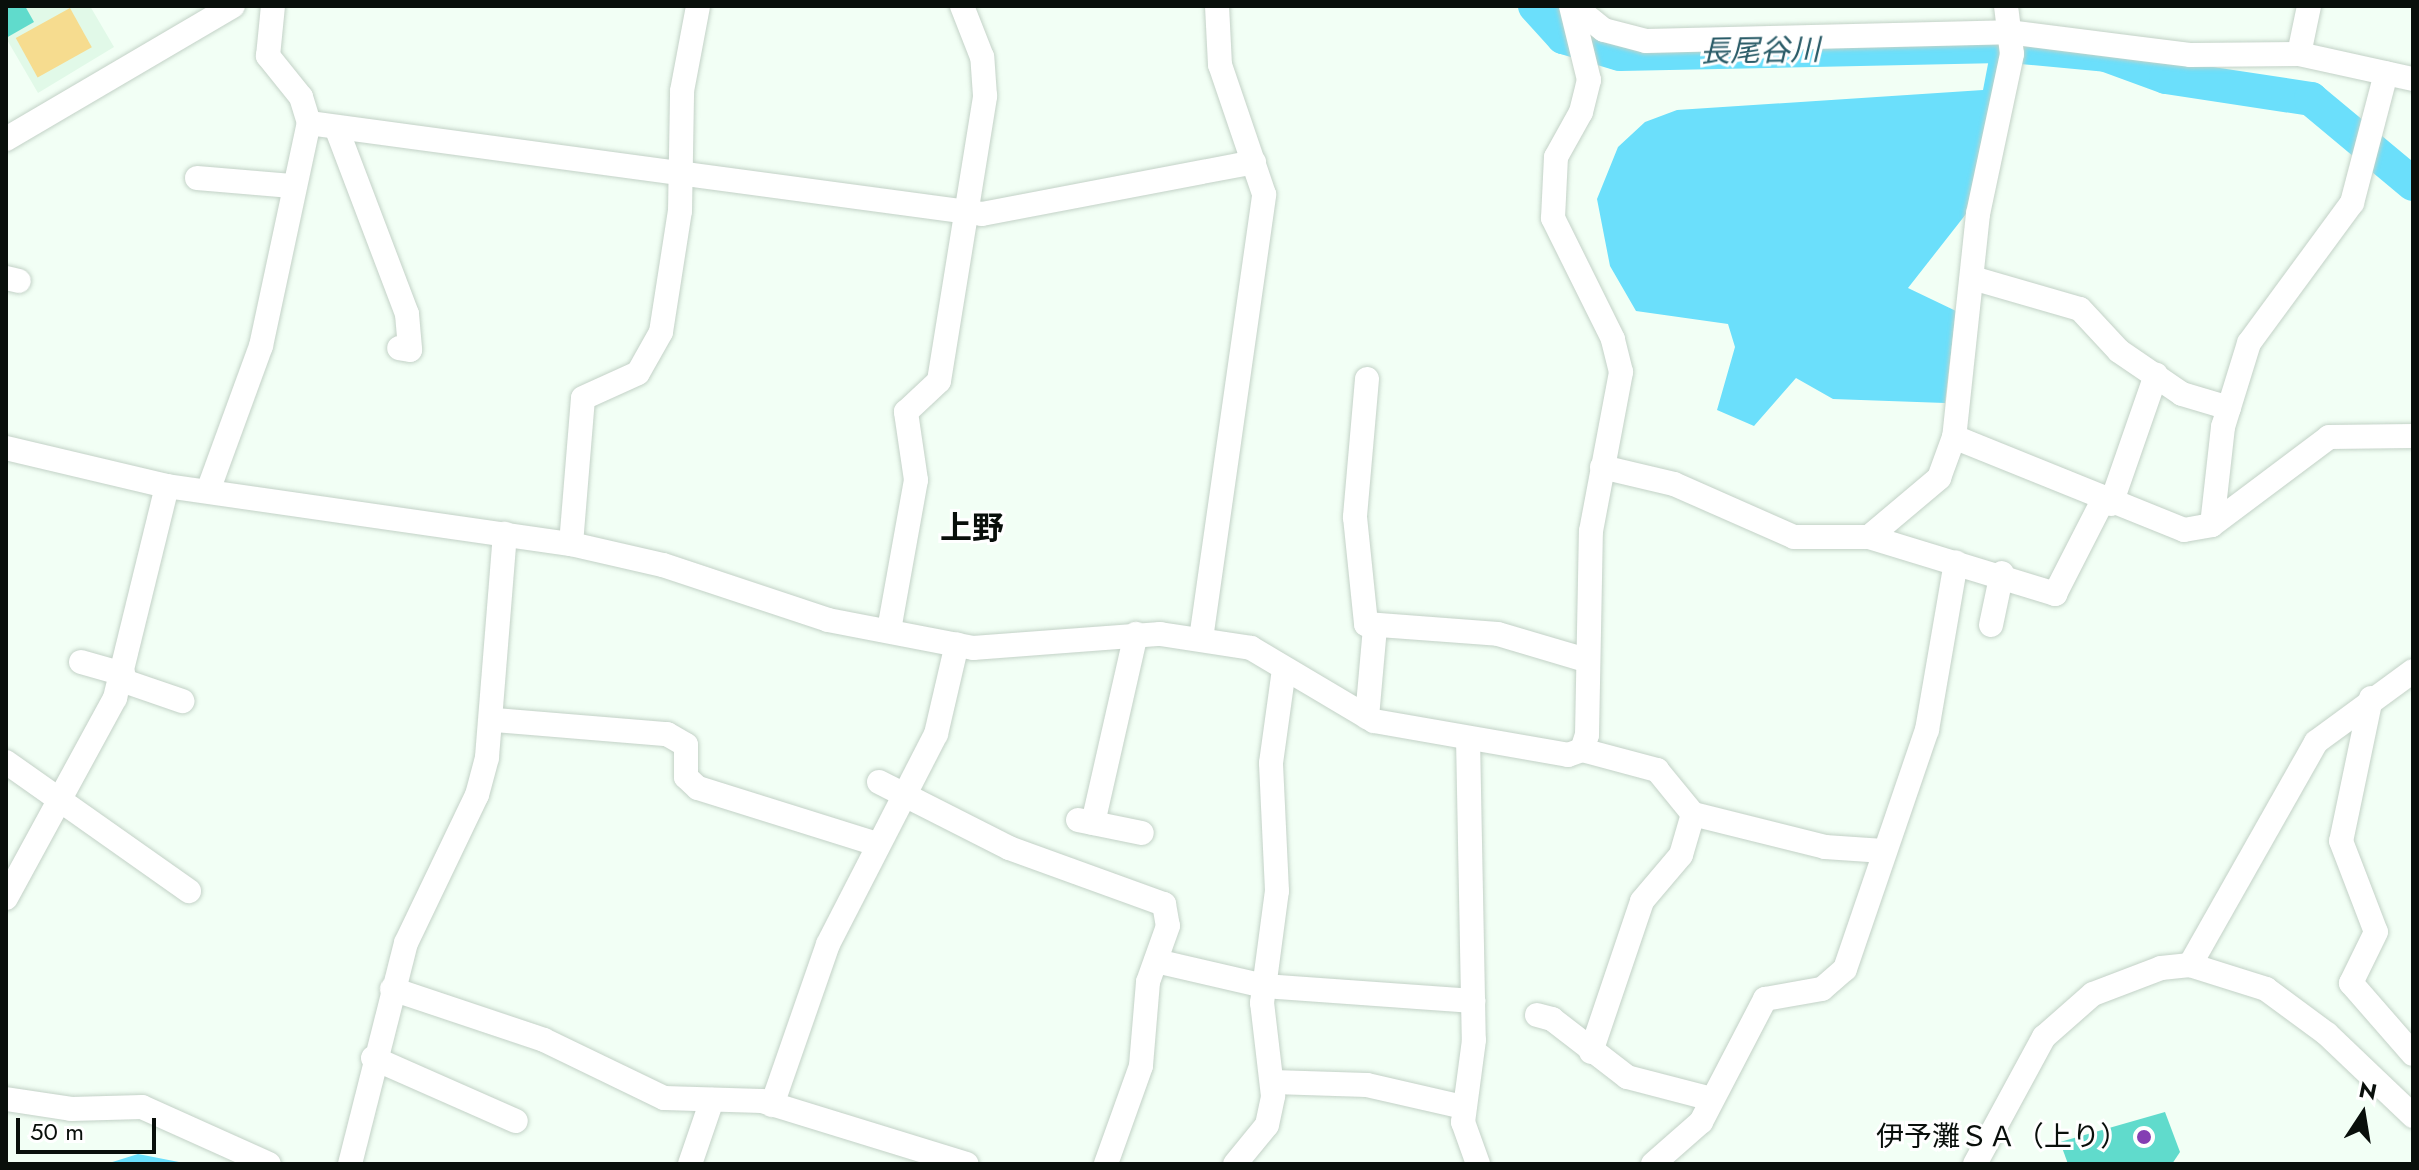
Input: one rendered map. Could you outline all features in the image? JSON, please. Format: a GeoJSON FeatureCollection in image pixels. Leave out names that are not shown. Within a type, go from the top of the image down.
{"type":"FeatureCollection","features":[{"type":"Feature","properties":{"kind":"street"},"geometry":{"type":"LineString","coordinates":[[6,139],[233,6]]}},
{"type":"Feature","properties":{"kind":"street"},"geometry":{"type":"LineString","coordinates":[[209,488],[261,346],[292,186],[309,123],[301,97],[268,56],[273,6]]}},
{"type":"Feature","properties":{"kind":"street"},"geometry":{"type":"LineString","coordinates":[[571,544],[583,398],[638,373],[656,349],[682,176],[682,91],[698,6]]}},
{"type":"Feature","properties":{"kind":"street"},"geometry":{"type":"LineString","coordinates":[[889,630],[916,480],[906,412],[939,381],[987,77],[962,6]]}},
{"type":"Feature","properties":{"kind":"street"},"geometry":{"type":"LineString","coordinates":[[1201,639],[1217,484],[1262,208],[1254,162],[1220,65],[1217,6]]}},
{"type":"Feature","properties":{"kind":"street"},"geometry":{"type":"LineString","coordinates":[[1869,537],[1939,478],[1954,437],[1976,279],[1978,214],[2012,54],[2006,6]]}},
{"type":"Feature","properties":{"kind":"street"},"geometry":{"type":"LineString","coordinates":[[2299,54],[2309,6]]}},
{"type":"Feature","properties":{"kind":"street"},"geometry":{"type":"LineString","coordinates":[[1574,13],[1604,30],[1646,41],[2008,32],[2190,55],[2299,54],[2413,79]]}},
{"type":"Feature","properties":{"kind":"street"},"geometry":{"type":"LineString","coordinates":[[1574,13],[1584,61],[1587,97],[1556,157],[1551,199],[1558,237],[1619,356],[1591,531],[1582,750]]}},
{"type":"Feature","properties":{"kind":"street"},"geometry":{"type":"LineString","coordinates":[[2212,525],[2229,408],[2260,322],[2352,203],[2386,73]]}},
{"type":"Feature","properties":{"kind":"street"},"geometry":{"type":"LineString","coordinates":[[309,123],[682,176],[968,212],[1254,162]]}},
{"type":"Feature","properties":{"kind":"street"},"geometry":{"type":"LineString","coordinates":[[336,127],[407,314],[410,350],[399,348]]}},
{"type":"Feature","properties":{"kind":"street"},"geometry":{"type":"LineString","coordinates":[[197,178],[292,186]]}},
{"type":"Feature","properties":{"kind":"street"},"geometry":{"type":"LineString","coordinates":[[1976,279],[2080,309],[2182,394],[2229,408]]}},
{"type":"Feature","properties":{"kind":"street"},"geometry":{"type":"LineString","coordinates":[[1602,467],[1674,484],[1794,537],[1869,537],[2002,573],[2055,594],[2107,502],[2156,375]]}},
{"type":"Feature","properties":{"kind":"street"},"geometry":{"type":"LineString","coordinates":[[1367,379],[1355,517],[1366,624],[1498,634],[1586,660]]}},
{"type":"Feature","properties":{"kind":"street"},"geometry":{"type":"LineString","coordinates":[[1954,437],[2165,528],[2212,525],[2329,437],[2413,436]]}},
{"type":"Feature","properties":{"kind":"street"},"geometry":{"type":"LineString","coordinates":[[6,448],[167,486],[209,488],[571,544],[663,565],[828,620],[957,644],[1004,649],[1136,634],[1201,639],[1251,648],[1367,717],[1568,755],[1582,750],[1657,770],[1693,814],[1825,847],[1884,851]]}},
{"type":"Feature","properties":{"kind":"street"},"geometry":{"type":"LineString","coordinates":[[6,898],[60,805],[122,677],[167,486]]}},
{"type":"Feature","properties":{"kind":"street"},"geometry":{"type":"LineString","coordinates":[[350,1164],[392,989],[477,795],[495,720],[505,534]]}},
{"type":"Feature","properties":{"kind":"street"},"geometry":{"type":"LineString","coordinates":[[1653,1164],[1701,1122],[1765,999],[1836,983],[1927,730],[1956,562]]}},
{"type":"Feature","properties":{"kind":"street"},"geometry":{"type":"LineString","coordinates":[[1991,625],[2002,573]]}},
{"type":"Feature","properties":{"kind":"street"},"geometry":{"type":"LineString","coordinates":[[1367,717],[1375,627]]}},
{"type":"Feature","properties":{"kind":"street"},"geometry":{"type":"LineString","coordinates":[[1136,634],[1086,821],[1142,833]]}},
{"type":"Feature","properties":{"kind":"street"},"geometry":{"type":"LineString","coordinates":[[772,1105],[812,981],[874,843],[936,734],[957,644]]}},
{"type":"Feature","properties":{"kind":"street"},"geometry":{"type":"LineString","coordinates":[[81,662],[182,701]]}},
{"type":"Feature","properties":{"kind":"street"},"geometry":{"type":"LineString","coordinates":[[1235,1164],[1267,1125],[1273,1082],[1264,986],[1277,891],[1271,763],[1284,669]]}},
{"type":"Feature","properties":{"kind":"street"},"geometry":{"type":"LineString","coordinates":[[2190,965],[2316,742],[2371,698],[2413,671]]}},
{"type":"Feature","properties":{"kind":"street"},"geometry":{"type":"LineString","coordinates":[[2371,698],[2341,841],[2345,866],[2376,932],[2351,983],[2413,1054]]}},
{"type":"Feature","properties":{"kind":"street"},"geometry":{"type":"LineString","coordinates":[[495,720],[667,734],[686,745],[686,777],[698,788],[874,843]]}},
{"type":"Feature","properties":{"kind":"street"},"geometry":{"type":"LineString","coordinates":[[1468,738],[1473,1001],[1463,1107],[1478,1164]]}},
{"type":"Feature","properties":{"kind":"street"},"geometry":{"type":"LineString","coordinates":[[6,762],[60,805],[189,891]]}},
{"type":"Feature","properties":{"kind":"street"},"geometry":{"type":"LineString","coordinates":[[879,782],[900,797],[1089,882],[1154,896],[1169,913],[1156,961],[1141,1066],[1106,1164]]}},
{"type":"Feature","properties":{"kind":"street"},"geometry":{"type":"LineString","coordinates":[[1591,1052],[1642,901],[1681,855],[1693,814]]}},
{"type":"Feature","properties":{"kind":"street"},"geometry":{"type":"LineString","coordinates":[[1156,961],[1264,986],[1473,1001]]}},
{"type":"Feature","properties":{"kind":"street"},"geometry":{"type":"LineString","coordinates":[[1975,1164],[2044,1037],[2066,1014],[2127,977],[2190,965],[2266,989],[2299,1011],[2413,1116]]}},
{"type":"Feature","properties":{"kind":"street"},"geometry":{"type":"LineString","coordinates":[[392,989],[544,1040],[664,1098],[772,1105],[967,1164]]}},
{"type":"Feature","properties":{"kind":"street"},"geometry":{"type":"LineString","coordinates":[[1537,1015],[1552,1019],[1591,1052],[1648,1086],[1712,1099]]}},
{"type":"Feature","properties":{"kind":"street"},"geometry":{"type":"LineString","coordinates":[[373,1058],[516,1121]]}},
{"type":"Feature","properties":{"kind":"street"},"geometry":{"type":"LineString","coordinates":[[1273,1082],[1367,1085],[1463,1107]]}},
{"type":"Feature","properties":{"kind":"street"},"geometry":{"type":"LineString","coordinates":[[6,1099],[71,1109],[142,1107],[269,1164]]}},
{"type":"Feature","properties":{"kind":"street"},"geometry":{"type":"LineString","coordinates":[[690,1164],[712,1100]]}},
{"type":"Feature","properties":{"kind":"shaded area"},"geometry":{"type":"Polygon","coordinates":[[[6,6],[90,6],[114,47],[38,93],[6,38],[6,6]]]}},
{"type":"Feature","properties":{"kind":"shaded area"},"geometry":{"type":"Polygon","coordinates":[[[70,8],[92,47],[38,77],[16,38],[70,8]]]}},
{"type":"Feature","properties":{"kind":"water"},"geometry":{"type":"Polygon","coordinates":[[[1992,43],[2002,51],[1966,214],[1908,288],[1956,311],[1945,403],[1833,399],[1796,378],[1754,426],[1717,410],[1735,347],[1728,324],[1636,311],[1610,266],[1597,199],[1618,147],[1645,122],[1677,110],[1983,90],[1992,43]]]}},
{"type":"Feature","properties":{"kind":"water"},"geometry":{"type":"Polygon","coordinates":[[[138,1154],[184,1163],[186,1164],[106,1164],[138,1154]]]}},
{"type":"Feature","properties":{"kind":"building"},"geometry":{"type":"Polygon","coordinates":[[[6,6],[25,6],[34,22],[6,38],[6,6]]]}},
{"type":"Feature","properties":{"kind":"building","name":"伊予灘ＳＡ（上り）"},"geometry":{"type":"Polygon","coordinates":[[[2165,1112],[2180,1152],[2172,1164],[2068,1164],[2060,1142],[2165,1112]]]}},
{"type":"Feature","properties":{"kind":"waterway","name":"長尾谷川"},"geometry":{"type":"LineString","coordinates":[[1535,6],[1563,37],[1620,54],[2001,46]]}},
{"type":"Feature","properties":{"kind":"waterway","name":"長尾谷川"},"geometry":{"type":"LineString","coordinates":[[2022,47],[2106,55],[2166,77],[2311,99],[2413,184]]}},
{"type":"Feature","properties":{"kind":"place","name":"伊予灘ＳＡ（上り）"},"geometry":{"type":"Point","coordinates":[2144,1137]}},
{"type":"Feature","properties":{"kind":"district","name":"上野"},"geometry":{"type":"Point","coordinates":[972,528]}}]}
